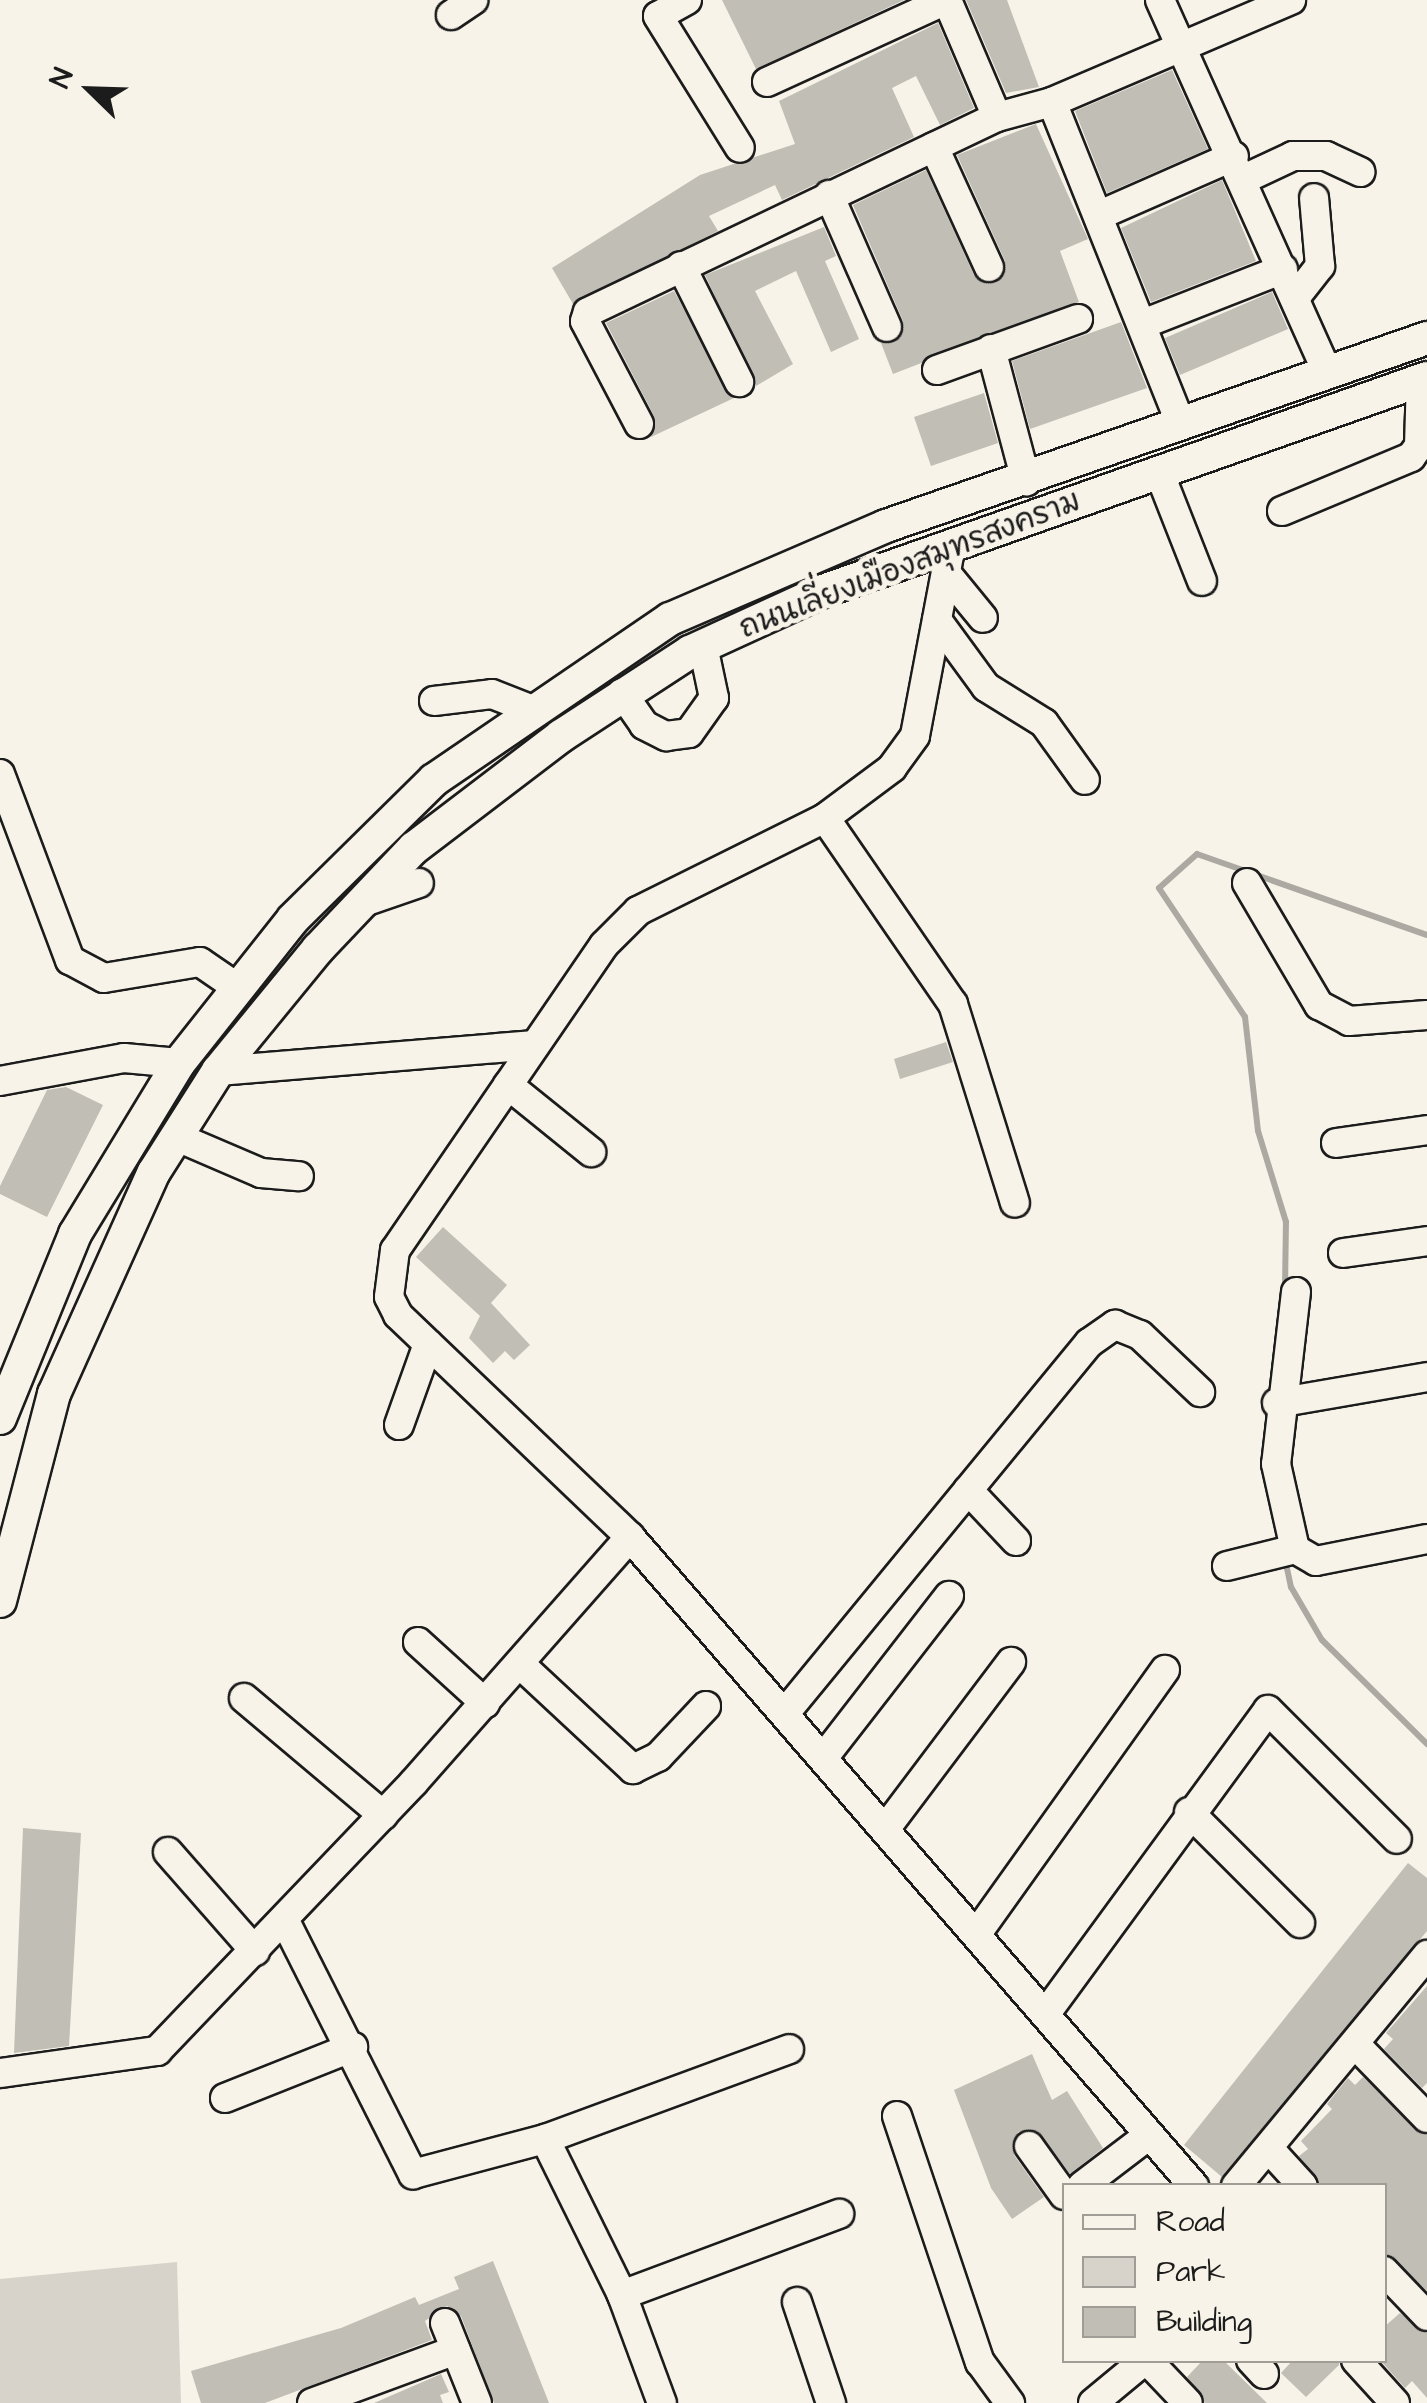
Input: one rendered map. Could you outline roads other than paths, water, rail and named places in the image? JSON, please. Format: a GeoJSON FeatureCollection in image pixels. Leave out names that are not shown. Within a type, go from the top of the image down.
{"type":"FeatureCollection","features":[{"type":"Feature","properties":{"kind":"main road","name":"ถนนเลี่ยงเมืองสมุทรสงคราม"},"geometry":{"type":"LineString","coordinates":[[0,1418],[75,1234],[179,1064],[235,986],[391,817],[434,780],[530,710],[670,619],[886,526],[1427,338]]}},
{"type":"Feature","properties":{"kind":"main road","name":"ถนนเลี่ยงเมืองสมุทรสงคราม"},"geometry":{"type":"LineString","coordinates":[[0,1601],[54,1394],[176,1137],[218,1071],[414,848],[456,813],[622,694],[703,646],[948,559],[1159,472],[1424,379]]}},
{"type":"Feature","properties":{"kind":"street"},"geometry":{"type":"LineString","coordinates":[[687,0],[658,16],[740,148]]}},
{"type":"Feature","properties":{"kind":"street"},"geometry":{"type":"LineString","coordinates":[[767,82],[946,0],[997,117]]}},
{"type":"Feature","properties":{"kind":"street"},"geometry":{"type":"LineString","coordinates":[[1160,0],[1239,168],[1328,374]]}},
{"type":"Feature","properties":{"kind":"street"},"geometry":{"type":"LineString","coordinates":[[639,424],[585,321],[588,312],[997,117],[1052,102],[1291,0]]}},
{"type":"Feature","properties":{"kind":"street"},"geometry":{"type":"LineString","coordinates":[[1052,102],[1181,424]]}},
{"type":"Feature","properties":{"kind":"street"},"geometry":{"type":"LineString","coordinates":[[934,147],[989,268]]}},
{"type":"Feature","properties":{"kind":"street"},"geometry":{"type":"LineString","coordinates":[[1102,214],[1239,168],[1293,156],[1326,156],[1360,172]]}},
{"type":"Feature","properties":{"kind":"street"},"geometry":{"type":"LineString","coordinates":[[829,195],[887,328]]}},
{"type":"Feature","properties":{"kind":"street"},"geometry":{"type":"LineString","coordinates":[[1296,298],[1320,266],[1314,198]]}},
{"type":"Feature","properties":{"kind":"street"},"geometry":{"type":"LineString","coordinates":[[681,266],[740,382]]}},
{"type":"Feature","properties":{"kind":"street"},"geometry":{"type":"LineString","coordinates":[[1148,322],[1283,269]]}},
{"type":"Feature","properties":{"kind":"street"},"geometry":{"type":"LineString","coordinates":[[937,370],[1078,319]]}},
{"type":"Feature","properties":{"kind":"street"},"geometry":{"type":"LineString","coordinates":[[991,349],[1026,480]]}},
{"type":"Feature","properties":{"kind":"street"},"geometry":{"type":"LineString","coordinates":[[1282,511],[1411,456],[1419,446],[1424,379]]}},
{"type":"Feature","properties":{"kind":"street"},"geometry":{"type":"LineString","coordinates":[[1159,472],[1202,581]]}},
{"type":"Feature","properties":{"kind":"street"},"geometry":{"type":"LineString","coordinates":[[948,559],[982,618]]}},
{"type":"Feature","properties":{"kind":"street"},"geometry":{"type":"LineString","coordinates":[[948,559],[915,736],[892,768],[825,818],[638,911],[604,945],[395,1250],[389,1297],[428,1344],[630,1537],[978,1932],[1191,2183]]}},
{"type":"Feature","properties":{"kind":"street"},"geometry":{"type":"LineString","coordinates":[[937,620],[986,687],[1044,724],[1085,780]]}},
{"type":"Feature","properties":{"kind":"street"},"geometry":{"type":"LineString","coordinates":[[622,694],[644,725],[666,736],[690,733],[714,698],[703,646]]}},
{"type":"Feature","properties":{"kind":"street"},"geometry":{"type":"LineString","coordinates":[[434,701],[492,694],[530,710]]}},
{"type":"Feature","properties":{"kind":"street"},"geometry":{"type":"LineString","coordinates":[[0,774],[8,818],[70,960],[89,975],[200,962],[235,986]]}},
{"type":"Feature","properties":{"kind":"street"},"geometry":{"type":"LineString","coordinates":[[825,818],[953,1004],[1014,1203]]}},
{"type":"Feature","properties":{"kind":"street"},"geometry":{"type":"LineString","coordinates":[[364,902],[418,883]]}},
{"type":"Feature","properties":{"kind":"street"},"geometry":{"type":"LineString","coordinates":[[1247,883],[1318,1005],[1348,1021],[1427,1015]]}},
{"type":"Feature","properties":{"kind":"street"},"geometry":{"type":"LineString","coordinates":[[218,1071],[535,1045]]}},
{"type":"Feature","properties":{"kind":"street"},"geometry":{"type":"LineString","coordinates":[[0,1080],[124,1058],[179,1064]]}},
{"type":"Feature","properties":{"kind":"street"},"geometry":{"type":"LineString","coordinates":[[508,1085],[591,1152]]}},
{"type":"Feature","properties":{"kind":"street"},"geometry":{"type":"LineString","coordinates":[[1336,1143],[1427,1130]]}},
{"type":"Feature","properties":{"kind":"street"},"geometry":{"type":"LineString","coordinates":[[176,1137],[261,1173],[298,1176]]}},
{"type":"Feature","properties":{"kind":"street"},"geometry":{"type":"LineString","coordinates":[[1343,1253],[1427,1241]]}},
{"type":"Feature","properties":{"kind":"street"},"geometry":{"type":"LineString","coordinates":[[1286,1550],[1276,1464],[1278,1403],[1296,1292]]}},
{"type":"Feature","properties":{"kind":"street"},"geometry":{"type":"LineString","coordinates":[[785,1714],[1089,1343],[1115,1326],[1140,1335],[1200,1392]]}},
{"type":"Feature","properties":{"kind":"street"},"geometry":{"type":"LineString","coordinates":[[399,1425],[428,1344]]}},
{"type":"Feature","properties":{"kind":"street"},"geometry":{"type":"LineString","coordinates":[[1278,1403],[1427,1378]]}},
{"type":"Feature","properties":{"kind":"street"},"geometry":{"type":"LineString","coordinates":[[968,1490],[1016,1541]]}},
{"type":"Feature","properties":{"kind":"street"},"geometry":{"type":"LineString","coordinates":[[0,2073],[157,2051],[285,1921],[521,1666],[630,1537]]}},
{"type":"Feature","properties":{"kind":"street"},"geometry":{"type":"LineString","coordinates":[[1226,1566],[1286,1550],[1316,1560],[1427,1539]]}},
{"type":"Feature","properties":{"kind":"street"},"geometry":{"type":"LineString","coordinates":[[824,1758],[950,1596]]}},
{"type":"Feature","properties":{"kind":"street"},"geometry":{"type":"LineString","coordinates":[[418,1642],[486,1703]]}},
{"type":"Feature","properties":{"kind":"street"},"geometry":{"type":"LineString","coordinates":[[886,1828],[1011,1662]]}},
{"type":"Feature","properties":{"kind":"street"},"geometry":{"type":"LineString","coordinates":[[521,1666],[633,1770],[658,1756],[706,1706]]}},
{"type":"Feature","properties":{"kind":"street"},"geometry":{"type":"LineString","coordinates":[[978,1932],[1165,1670]]}},
{"type":"Feature","properties":{"kind":"street"},"geometry":{"type":"LineString","coordinates":[[244,1698],[383,1815]]}},
{"type":"Feature","properties":{"kind":"street"},"geometry":{"type":"LineString","coordinates":[[1047,2012],[1189,1812],[1268,1710],[1397,1839]]}},
{"type":"Feature","properties":{"kind":"street"},"geometry":{"type":"LineString","coordinates":[[1189,1812],[1300,1923]]}},
{"type":"Feature","properties":{"kind":"street"},"geometry":{"type":"LineString","coordinates":[[168,1852],[255,1951]]}},
{"type":"Feature","properties":{"kind":"street"},"geometry":{"type":"LineString","coordinates":[[285,1921],[353,2047],[414,2174],[544,2139],[789,2049]]}},
{"type":"Feature","properties":{"kind":"street"},"geometry":{"type":"LineString","coordinates":[[1239,2183],[1271,2151],[1427,1954]]}},
{"type":"Feature","properties":{"kind":"street"},"geometry":{"type":"LineString","coordinates":[[1355,2044],[1427,2118]]}},
{"type":"Feature","properties":{"kind":"street"},"geometry":{"type":"LineString","coordinates":[[225,2098],[353,2047]]}},
{"type":"Feature","properties":{"kind":"street"},"geometry":{"type":"LineString","coordinates":[[897,2116],[974,2348],[1010,2403]]}},
{"type":"Feature","properties":{"kind":"street"},"geometry":{"type":"LineString","coordinates":[[1086,2183],[1148,2135]]}},
{"type":"Feature","properties":{"kind":"street"},"geometry":{"type":"LineString","coordinates":[[544,2139],[622,2295],[662,2403]]}},
{"type":"Feature","properties":{"kind":"street"},"geometry":{"type":"LineString","coordinates":[[1029,2146],[1062,2192]]}},
{"type":"Feature","properties":{"kind":"street"},"geometry":{"type":"LineString","coordinates":[[1271,2151],[1301,2183]]}},
{"type":"Feature","properties":{"kind":"street"},"geometry":{"type":"LineString","coordinates":[[622,2295],[839,2214]]}},
{"type":"Feature","properties":{"kind":"street"},"geometry":{"type":"LineString","coordinates":[[1387,2274],[1427,2316]]}},
{"type":"Feature","properties":{"kind":"street"},"geometry":{"type":"LineString","coordinates":[[797,2302],[832,2403]]}},
{"type":"Feature","properties":{"kind":"street"},"geometry":{"type":"LineString","coordinates":[[446,2324],[477,2403]]}},
{"type":"Feature","properties":{"kind":"street"},"geometry":{"type":"LineString","coordinates":[[312,2403],[456,2350]]}},
{"type":"Feature","properties":{"kind":"street"},"geometry":{"type":"LineString","coordinates":[[1093,2403],[1142,2363]]}},
{"type":"Feature","properties":{"kind":"street"},"geometry":{"type":"LineString","coordinates":[[1149,2363],[1188,2403]]}},
{"type":"Feature","properties":{"kind":"street"},"geometry":{"type":"LineString","coordinates":[[1359,2363],[1396,2403]]}},
{"type":"Feature","properties":{"kind":"waterway"},"geometry":{"type":"LineString","coordinates":[[1285,1290],[1286,1222],[1258,1131],[1245,1017],[1159,888],[1197,854],[1427,935]]}},
{"type":"Feature","properties":{"kind":"waterway"},"geometry":{"type":"LineString","coordinates":[[1267,1428],[1281,1307]]}},
{"type":"Feature","properties":{"kind":"waterway"},"geometry":{"type":"LineString","coordinates":[[1285,1559],[1291,1587],[1322,1640],[1427,1744]]}}]}
